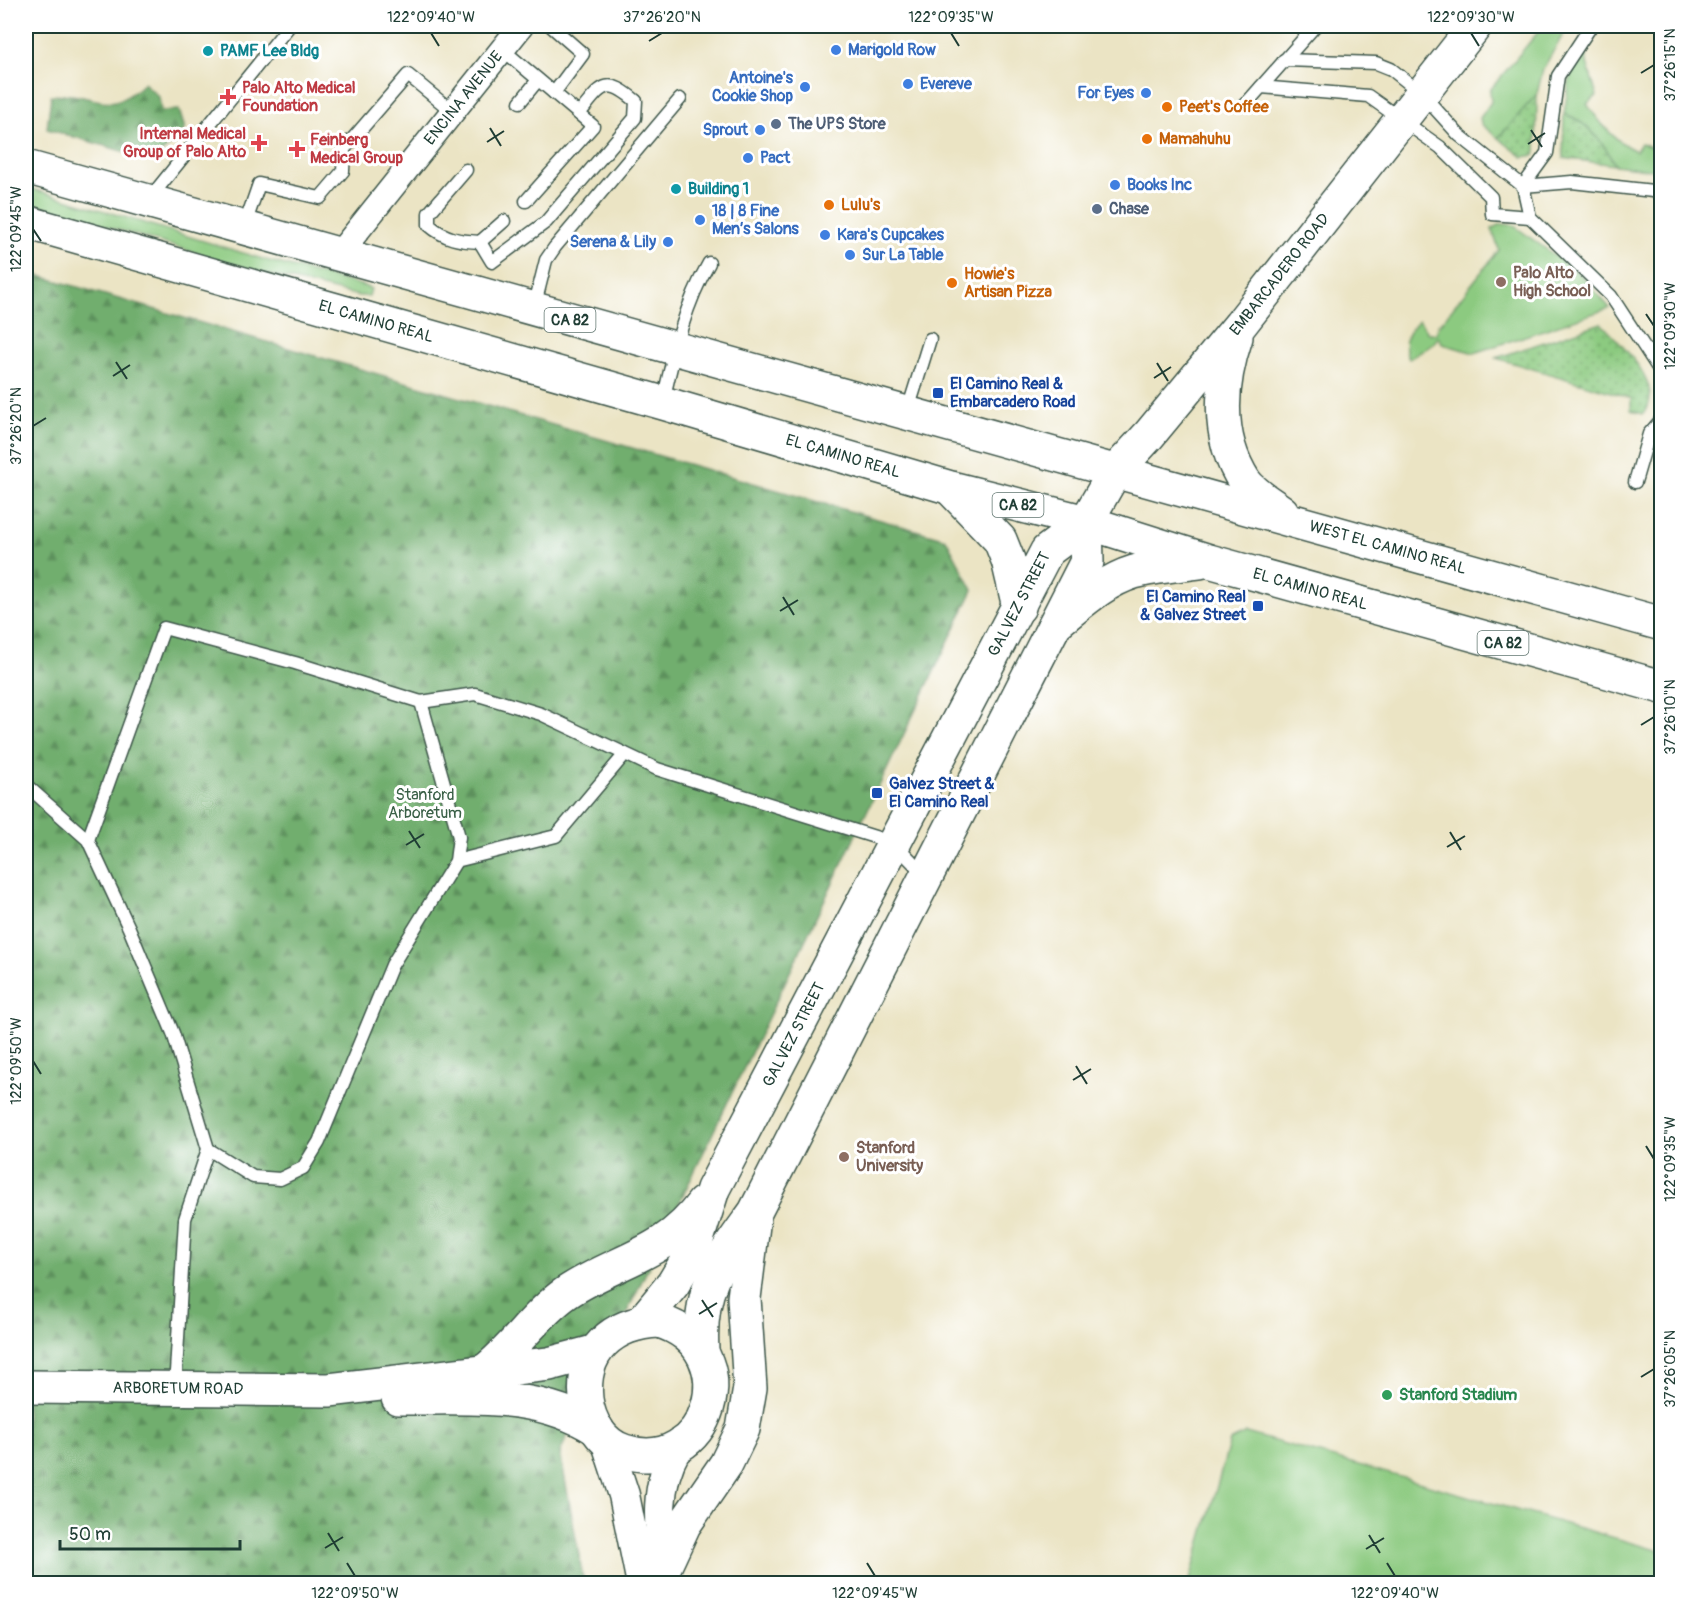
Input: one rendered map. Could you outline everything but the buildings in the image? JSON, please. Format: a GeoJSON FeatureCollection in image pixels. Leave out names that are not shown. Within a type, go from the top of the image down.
{"type":"FeatureCollection","features":[{"type":"Feature","properties":{"kind":"main road","name":"EMBARCADERO ROAD"},"geometry":{"type":"LineString","coordinates":[[1086,522],[1114,473],[1240,325],[1475,26]]}},
{"type":"Feature","properties":{"kind":"main road","name":"CA 82"},"geometry":{"type":"LineString","coordinates":[[26,167],[1114,473]]}},
{"type":"Feature","properties":{"kind":"main road","name":"EL CAMINO REAL"},"geometry":{"type":"LineString","coordinates":[[26,222],[663,403],[951,489],[1086,522],[1209,561],[1662,687]]}},
{"type":"Feature","properties":{"kind":"main road"},"geometry":{"type":"LineString","coordinates":[[1240,325],[1228,360],[1222,396],[1231,451],[1246,483],[1295,521]]}},
{"type":"Feature","properties":{"kind":"main road","name":"WEST EL CAMINO REAL"},"geometry":{"type":"LineString","coordinates":[[1114,473],[1295,521],[1662,624]]}},
{"type":"Feature","properties":{"kind":"main road"},"geometry":{"type":"LineString","coordinates":[[951,489],[1000,540],[1008,560],[1019,607]]}},
{"type":"Feature","properties":{"kind":"main road"},"geometry":{"type":"LineString","coordinates":[[702,1350],[688,1334],[673,1326],[658,1322],[642,1322],[614,1334],[594,1352],[586,1377],[587,1402],[602,1436],[632,1454],[662,1453],[676,1449],[690,1437],[706,1413],[710,1374],[702,1350],[700,1325],[704,1302],[716,1267],[755,1212],[1087,562],[1086,522]]}},
{"type":"Feature","properties":{"kind":"main road","name":"GALVEZ STREET"},"geometry":{"type":"LineString","coordinates":[[642,1322],[673,1284],[694,1249],[713,1189],[1047,551],[1086,522]]}},
{"type":"Feature","properties":{"kind":"main road"},"geometry":{"type":"LineString","coordinates":[[1056,623],[1100,589],[1124,576],[1145,569],[1209,561]]}},
{"type":"Feature","properties":{"kind":"main road"},"geometry":{"type":"LineString","coordinates":[[486,1370],[507,1353],[534,1319],[567,1293],[645,1255],[672,1237],[691,1221],[713,1189]]}},
{"type":"Feature","properties":{"kind":"main road"},"geometry":{"type":"LineString","coordinates":[[657,1578],[684,1525],[726,1464],[743,1428],[750,1388],[744,1298],[755,1212]]}},
{"type":"Feature","properties":{"kind":"main road","name":"ARBORETUM ROAD"},"geometry":{"type":"LineString","coordinates":[[26,1387],[330,1390],[549,1364],[594,1352]]}},
{"type":"Feature","properties":{"kind":"main road","name":"ARBORETUM ROAD"},"geometry":{"type":"LineString","coordinates":[[330,1390],[362,1397],[535,1402],[569,1413],[602,1436]]}},
{"type":"Feature","properties":{"kind":"street","name":"ENCINA AVENUE"},"geometry":{"type":"LineString","coordinates":[[338,255],[520,26]]}},
{"type":"Feature","properties":{"kind":"street"},"geometry":{"type":"LineString","coordinates":[[602,1436],[657,1578]]}},
{"type":"Feature","properties":{"kind":"street"},"geometry":{"type":"LineString","coordinates":[[657,1578],[660,1494],[669,1462],[676,1449]]}},
{"type":"Feature","properties":{"kind":"lane"},"geometry":{"type":"LineString","coordinates":[[147,201],[290,26]]}},
{"type":"Feature","properties":{"kind":"lane"},"geometry":{"type":"LineString","coordinates":[[551,26],[583,54],[554,93]]}},
{"type":"Feature","properties":{"kind":"lane"},"geometry":{"type":"LineString","coordinates":[[1245,105],[1315,26]]}},
{"type":"Feature","properties":{"kind":"lane"},"geometry":{"type":"LineString","coordinates":[[1523,186],[1547,153],[1558,76],[1591,26]]}},
{"type":"Feature","properties":{"kind":"lane"},"geometry":{"type":"LineString","coordinates":[[502,49],[593,126],[526,201]]}},
{"type":"Feature","properties":{"kind":"lane"},"geometry":{"type":"LineString","coordinates":[[1284,60],[1376,63],[1391,69],[1411,106],[1440,147],[1491,196],[1492,214],[1530,217]]}},
{"type":"Feature","properties":{"kind":"lane"},"geometry":{"type":"LineString","coordinates":[[243,228],[259,184],[320,198],[343,171],[345,149],[408,75],[453,112]]}},
{"type":"Feature","properties":{"kind":"lane"},"geometry":{"type":"LineString","coordinates":[[520,102],[538,80]]}},
{"type":"Feature","properties":{"kind":"lane"},"geometry":{"type":"LineString","coordinates":[[480,242],[492,262],[546,222],[635,118],[636,101],[618,86],[607,85],[597,92],[579,114]]}},
{"type":"Feature","properties":{"kind":"lane"},"geometry":{"type":"LineString","coordinates":[[1261,87],[1368,96],[1411,106],[1459,135],[1523,186],[1530,217],[1611,296],[1662,374]]}},
{"type":"Feature","properties":{"kind":"lane"},"geometry":{"type":"LineString","coordinates":[[533,309],[546,260],[555,246],[680,99]]}},
{"type":"Feature","properties":{"kind":"lane"},"geometry":{"type":"LineString","coordinates":[[466,170],[429,213],[429,225],[442,236],[458,241],[480,242],[504,221]]}},
{"type":"Feature","properties":{"kind":"lane"},"geometry":{"type":"LineString","coordinates":[[1523,186],[1572,182],[1662,192]]}},
{"type":"Feature","properties":{"kind":"lane"},"geometry":{"type":"LineString","coordinates":[[663,403],[675,349],[696,286],[709,263]]}},
{"type":"Feature","properties":{"kind":"lane"},"geometry":{"type":"LineString","coordinates":[[907,414],[930,339]]}},
{"type":"Feature","properties":{"kind":"lane"},"geometry":{"type":"LineString","coordinates":[[1635,482],[1649,434],[1662,419]]}},
{"type":"Feature","properties":{"kind":"lane"},"geometry":{"type":"LineString","coordinates":[[88,840],[164,628],[295,663],[421,702],[475,694],[541,714],[657,769],[894,843],[926,877]]}},
{"type":"Feature","properties":{"kind":"lane"},"geometry":{"type":"LineString","coordinates":[[208,1149],[253,1177],[280,1179],[303,1168],[319,1142],[392,965],[456,861],[459,837],[421,702]]}},
{"type":"Feature","properties":{"kind":"lane"},"geometry":{"type":"LineString","coordinates":[[456,861],[556,836],[625,754]]}},
{"type":"Feature","properties":{"kind":"lane"},"geometry":{"type":"LineString","coordinates":[[26,785],[88,840],[129,928],[173,1034],[208,1149],[185,1220],[175,1390]]}},
{"type":"Feature","properties":{"kind":"green space"},"geometry":{"type":"Polygon","coordinates":[[[1543,26],[1568,26],[1543,69],[1537,94],[1498,138],[1481,124],[1480,118],[1491,102],[1490,90],[1543,26]]]}},
{"type":"Feature","properties":{"kind":"green space"},"geometry":{"type":"Polygon","coordinates":[[[1586,46],[1587,63],[1597,96],[1587,104],[1608,131],[1628,147],[1636,151],[1641,143],[1661,151],[1661,171],[1615,165],[1606,149],[1587,127],[1564,114],[1570,76],[1586,46]]]}},
{"type":"Feature","properties":{"kind":"green space"},"geometry":{"type":"Polygon","coordinates":[[[144,83],[159,97],[161,111],[179,110],[185,129],[172,144],[152,160],[47,129],[51,96],[78,96],[109,102],[131,94],[144,83]]]}},
{"type":"Feature","properties":{"kind":"green space"},"geometry":{"type":"Polygon","coordinates":[[[1537,94],[1536,152],[1535,155],[1523,157],[1498,138],[1537,94]]]}},
{"type":"Feature","properties":{"kind":"green space"},"geometry":{"type":"Polygon","coordinates":[[[1564,114],[1580,121],[1594,134],[1615,165],[1563,158],[1564,114]]]}},
{"type":"Feature","properties":{"kind":"green space"},"geometry":{"type":"Polygon","coordinates":[[[26,187],[266,260],[361,285],[371,289],[369,296],[359,296],[263,273],[26,202],[26,187]]]}},
{"type":"Feature","properties":{"kind":"green space"},"geometry":{"type":"Polygon","coordinates":[[[1501,224],[1513,225],[1580,274],[1610,308],[1474,353],[1443,344],[1438,337],[1434,343],[1409,359],[1405,342],[1411,329],[1419,320],[1428,333],[1436,334],[1439,325],[1499,250],[1492,229],[1501,224]]]}},
{"type":"Feature","properties":{"kind":"green space","name":"Stanford Arboretum"},"geometry":{"type":"Polygon","coordinates":[[[26,272],[946,539],[973,590],[560,1452],[584,1583],[26,1583],[26,272]]]}},
{"type":"Feature","properties":{"kind":"green space"},"geometry":{"type":"Polygon","coordinates":[[[1601,323],[1629,353],[1646,379],[1650,391],[1649,403],[1642,414],[1631,410],[1631,398],[1496,358],[1601,323]]]}},
{"type":"Feature","properties":{"kind":"green space"},"geometry":{"type":"Polygon","coordinates":[[[1246,1433],[1661,1551],[1661,1583],[1189,1583],[1230,1441],[1246,1433]]]}},
{"type":"Feature","properties":{"kind":"place","name":"Marigold Row"},"geometry":{"type":"Point","coordinates":[836,50]}},
{"type":"Feature","properties":{"kind":"place","name":"PAMF Lee Bldg"},"geometry":{"type":"Point","coordinates":[208,51]}},
{"type":"Feature","properties":{"kind":"place","name":"Evereve"},"geometry":{"type":"Point","coordinates":[908,84]}},
{"type":"Feature","properties":{"kind":"place","name":"Antoine's Cookie Shop"},"geometry":{"type":"Point","coordinates":[805,87]}},
{"type":"Feature","properties":{"kind":"place","name":"For Eyes"},"geometry":{"type":"Point","coordinates":[1146,93]}},
{"type":"Feature","properties":{"kind":"place","name":"Palo Alto Medical Foundation"},"geometry":{"type":"Point","coordinates":[228,97]}},
{"type":"Feature","properties":{"kind":"place","name":"Peet's Coffee"},"geometry":{"type":"Point","coordinates":[1167,107]}},
{"type":"Feature","properties":{"kind":"place","name":"The UPS Store"},"geometry":{"type":"Point","coordinates":[776,124]}},
{"type":"Feature","properties":{"kind":"place","name":"Sprout"},"geometry":{"type":"Point","coordinates":[760,130]}},
{"type":"Feature","properties":{"kind":"place","name":"Mamahuhu"},"geometry":{"type":"Point","coordinates":[1147,139]}},
{"type":"Feature","properties":{"kind":"place","name":"Internal Medical Group of Palo Alto"},"geometry":{"type":"Point","coordinates":[259,143]}},
{"type":"Feature","properties":{"kind":"place","name":"Feinberg Medical Group"},"geometry":{"type":"Point","coordinates":[297,149]}},
{"type":"Feature","properties":{"kind":"place","name":"Pact"},"geometry":{"type":"Point","coordinates":[748,158]}},
{"type":"Feature","properties":{"kind":"place","name":"Books Inc"},"geometry":{"type":"Point","coordinates":[1115,185]}},
{"type":"Feature","properties":{"kind":"place","name":"Building 1"},"geometry":{"type":"Point","coordinates":[676,189]}},
{"type":"Feature","properties":{"kind":"place","name":"Lulu's"},"geometry":{"type":"Point","coordinates":[829,205]}},
{"type":"Feature","properties":{"kind":"place","name":"Chase"},"geometry":{"type":"Point","coordinates":[1097,209]}},
{"type":"Feature","properties":{"kind":"place","name":"18 | 8 Fine Men’s Salons"},"geometry":{"type":"Point","coordinates":[700,220]}},
{"type":"Feature","properties":{"kind":"place","name":"Kara's Cupcakes"},"geometry":{"type":"Point","coordinates":[825,235]}},
{"type":"Feature","properties":{"kind":"place","name":"Serena & Lily"},"geometry":{"type":"Point","coordinates":[668,242]}},
{"type":"Feature","properties":{"kind":"place","name":"Sur La Table"},"geometry":{"type":"Point","coordinates":[850,255]}},
{"type":"Feature","properties":{"kind":"place","name":"Palo Alto High School"},"geometry":{"type":"Point","coordinates":[1501,282]}},
{"type":"Feature","properties":{"kind":"place","name":"Howie's Artisan Pizza"},"geometry":{"type":"Point","coordinates":[952,283]}},
{"type":"Feature","properties":{"kind":"place","name":"El Camino Real & Embarcadero Road"},"geometry":{"type":"Point","coordinates":[938,393]}},
{"type":"Feature","properties":{"kind":"place","name":"El Camino Real & Galvez Street"},"geometry":{"type":"Point","coordinates":[1258,606]}},
{"type":"Feature","properties":{"kind":"place","name":"Galvez Street & El Camino Real"},"geometry":{"type":"Point","coordinates":[877,793]}},
{"type":"Feature","properties":{"kind":"place","name":"Stanford University"},"geometry":{"type":"Point","coordinates":[844,1157]}},
{"type":"Feature","properties":{"kind":"place","name":"Stanford Stadium"},"geometry":{"type":"Point","coordinates":[1387,1395]}}]}
